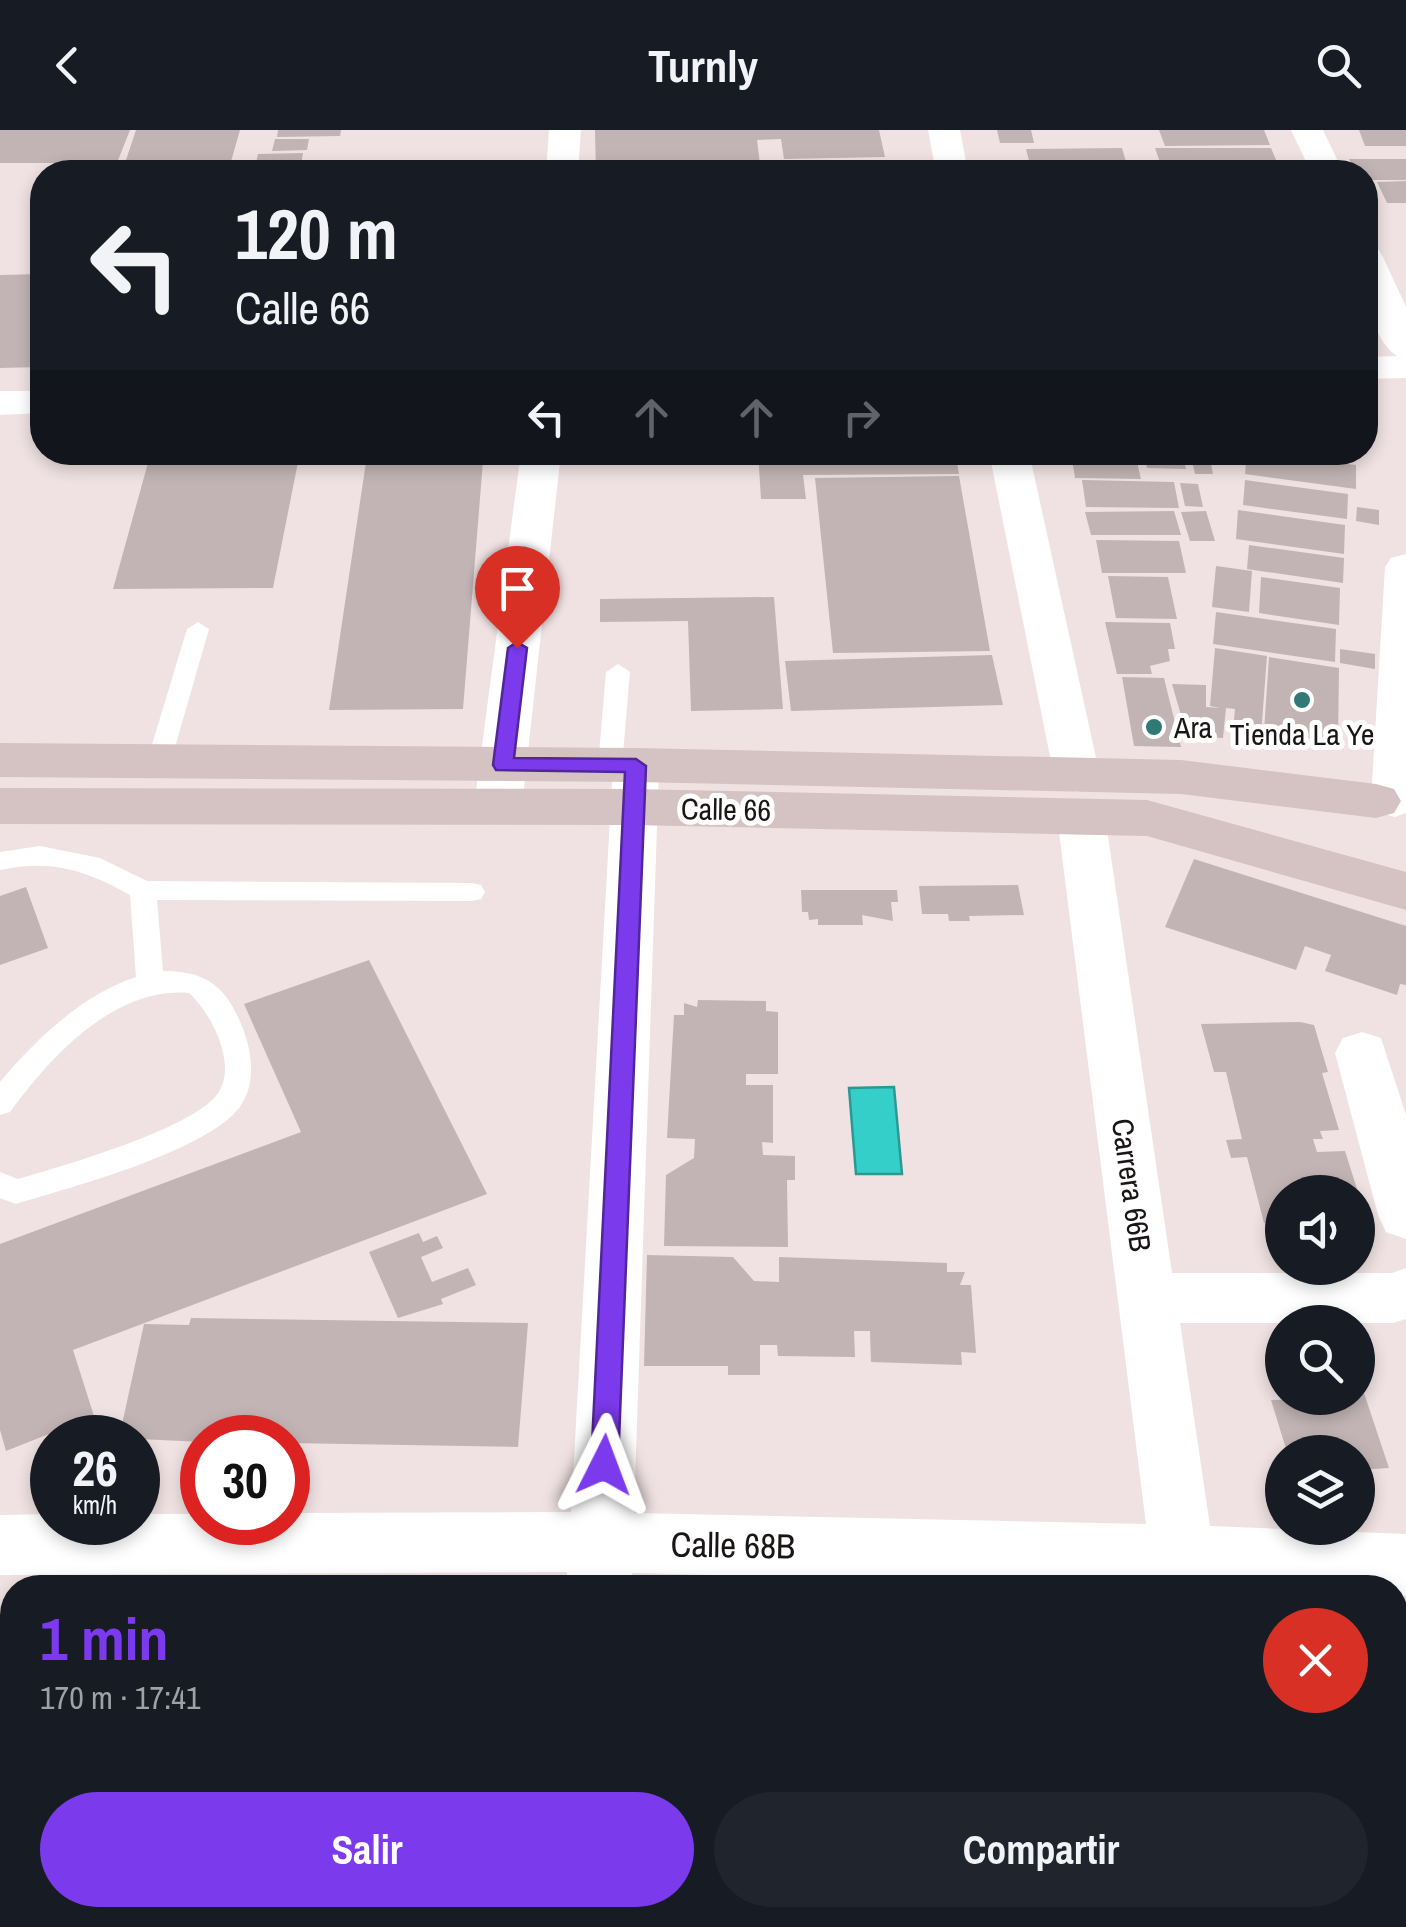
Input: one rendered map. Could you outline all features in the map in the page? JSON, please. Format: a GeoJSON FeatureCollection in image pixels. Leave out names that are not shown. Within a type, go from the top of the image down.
{"type":"FeatureCollection","features":[{"type":"Feature","properties":{"kind":"street"},"geometry":{"type":"LineString","coordinates":[[563,160],[565,130]]}},
{"type":"Feature","properties":{"kind":"street"},"geometry":{"type":"LineString","coordinates":[[944,130],[950,160]]}},
{"type":"Feature","properties":{"kind":"street"},"geometry":{"type":"LineString","coordinates":[[1308,130],[1322,160]]}},
{"type":"Feature","properties":{"kind":"street"},"geometry":{"type":"LineString","coordinates":[[1378,285],[1406,347]]}},
{"type":"Feature","properties":{"kind":"street"},"geometry":{"type":"LineString","coordinates":[[1378,368],[1406,367]]}},
{"type":"Feature","properties":{"kind":"street"},"geometry":{"type":"LineString","coordinates":[[0,403],[30,402]]}},
{"type":"Feature","properties":{"kind":"street"},"geometry":{"type":"LineString","coordinates":[[500,785],[539,465]]}},
{"type":"Feature","properties":{"kind":"street","name":"Carrera 66B"},"geometry":{"type":"LineString","coordinates":[[1011,465],[1079,796],[1182,1555]]}},
{"type":"Feature","properties":{"kind":"street"},"geometry":{"type":"LineString","coordinates":[[1398,883],[1371,861],[1382,810],[1406,568]]}},
{"type":"Feature","properties":{"kind":"street","name":"Calle 66"},"geometry":{"type":"LineString","coordinates":[[0,760],[158,760],[237,783]]}},
{"type":"Feature","properties":{"kind":"street","name":"Calle 66"},"geometry":{"type":"LineString","coordinates":[[0,806],[237,783],[500,785],[626,779],[828,790],[1079,796],[1181,777],[1382,810]]}},
{"type":"Feature","properties":{"kind":"street"},"geometry":{"type":"LineString","coordinates":[[600,1565],[626,779]]}},
{"type":"Feature","properties":{"kind":"street","name":"Calle 66"},"geometry":{"type":"LineString","coordinates":[[1079,796],[1147,818],[1398,883]]}},
{"type":"Feature","properties":{"kind":"street"},"geometry":{"type":"LineString","coordinates":[[1147,818],[1382,810]]}},
{"type":"Feature","properties":{"kind":"street"},"geometry":{"type":"LineString","coordinates":[[1362,1053],[1406,1216]]}},
{"type":"Feature","properties":{"kind":"street"},"geometry":{"type":"LineString","coordinates":[[1147,1298],[1393,1298],[1406,1293]]}},
{"type":"Feature","properties":{"kind":"street","name":"Calle 68B"},"geometry":{"type":"LineString","coordinates":[[0,1545],[600,1565],[1182,1555],[1406,1565]]}},
{"type":"Feature","properties":{"kind":"lane"},"geometry":{"type":"LineString","coordinates":[[158,760],[198,629]]}},
{"type":"Feature","properties":{"kind":"lane"},"geometry":{"type":"LineString","coordinates":[[618,672],[626,779]]}},
{"type":"Feature","properties":{"kind":"lane"},"geometry":{"type":"LineString","coordinates":[[0,861],[16,856],[74,856],[143,890],[472,892]]}},
{"type":"Feature","properties":{"kind":"lane"},"geometry":{"type":"LineString","coordinates":[[143,890],[150,982]]}},
{"type":"Feature","properties":{"kind":"lane"},"geometry":{"type":"LineString","coordinates":[[0,1104],[16,1079],[66,1034],[117,997],[150,982],[196,982],[220,1006],[239,1066],[233,1097],[212,1116],[100,1167],[16,1192],[0,1184]]}},
{"type":"Feature","properties":{"kind":"water"},"geometry":{"type":"Polygon","coordinates":[[[894,1087],[902,1174],[856,1174],[849,1088],[894,1087]]]}},
{"type":"Feature","properties":{"kind":"building"},"geometry":{"type":"Polygon","coordinates":[[[0,130],[130,130],[118,160],[0,163],[0,130]]]}},
{"type":"Feature","properties":{"kind":"building"},"geometry":{"type":"Polygon","coordinates":[[[136,130],[240,130],[231,160],[126,160],[136,130]]]}},
{"type":"Feature","properties":{"kind":"building"},"geometry":{"type":"Polygon","coordinates":[[[278,130],[341,130],[340,136],[277,137],[278,130]]]}},
{"type":"Feature","properties":{"kind":"building"},"geometry":{"type":"Polygon","coordinates":[[[595,130],[879,130],[885,157],[784,159],[781,139],[757,140],[760,160],[596,160],[595,130]]]}},
{"type":"Feature","properties":{"kind":"building"},"geometry":{"type":"Polygon","coordinates":[[[997,130],[1031,130],[1034,143],[1000,143],[997,130]]]}},
{"type":"Feature","properties":{"kind":"building"},"geometry":{"type":"Polygon","coordinates":[[[1159,130],[1264,130],[1270,145],[1165,146],[1159,130]]]}},
{"type":"Feature","properties":{"kind":"building"},"geometry":{"type":"Polygon","coordinates":[[[1359,130],[1406,130],[1406,146],[1365,146],[1359,130]]]}},
{"type":"Feature","properties":{"kind":"building"},"geometry":{"type":"Polygon","coordinates":[[[275,139],[309,139],[307,150],[272,151],[275,139]]]}},
{"type":"Feature","properties":{"kind":"building"},"geometry":{"type":"Polygon","coordinates":[[[1122,148],[1126,160],[1029,160],[1026,149],[1122,148]]]}},
{"type":"Feature","properties":{"kind":"building"},"geometry":{"type":"Polygon","coordinates":[[[1155,148],[1271,148],[1276,160],[1159,160],[1155,148]]]}},
{"type":"Feature","properties":{"kind":"building"},"geometry":{"type":"Polygon","coordinates":[[[303,153],[302,160],[257,160],[258,154],[303,153]]]}},
{"type":"Feature","properties":{"kind":"building"},"geometry":{"type":"Polygon","coordinates":[[[1406,159],[1406,180],[1378,180],[1378,160],[1349,160],[1406,159]]]}},
{"type":"Feature","properties":{"kind":"building"},"geometry":{"type":"Polygon","coordinates":[[[1406,181],[1406,203],[1387,203],[1378,182],[1406,181]]]}},
{"type":"Feature","properties":{"kind":"building"},"geometry":{"type":"Polygon","coordinates":[[[30,274],[30,367],[0,368],[0,275],[30,274]]]}},
{"type":"Feature","properties":{"kind":"building"},"geometry":{"type":"Polygon","coordinates":[[[147,465],[297,465],[273,588],[113,589],[147,465]]]}},
{"type":"Feature","properties":{"kind":"building"},"geometry":{"type":"Polygon","coordinates":[[[366,465],[483,465],[463,709],[329,710],[366,465]]]}},
{"type":"Feature","properties":{"kind":"building"},"geometry":{"type":"Polygon","coordinates":[[[759,465],[957,465],[959,474],[803,475],[806,499],[761,499],[759,465]]]}},
{"type":"Feature","properties":{"kind":"building"},"geometry":{"type":"Polygon","coordinates":[[[1073,465],[1138,465],[1141,479],[1075,478],[1073,465]]]}},
{"type":"Feature","properties":{"kind":"building"},"geometry":{"type":"Polygon","coordinates":[[[1146,465],[1185,465],[1186,469],[1146,465]]]}},
{"type":"Feature","properties":{"kind":"building"},"geometry":{"type":"Polygon","coordinates":[[[1193,465],[1211,465],[1213,474],[1195,474],[1193,465]]]}},
{"type":"Feature","properties":{"kind":"building"},"geometry":{"type":"Polygon","coordinates":[[[1246,465],[1356,465],[1356,489],[1245,474],[1246,465]]]}},
{"type":"Feature","properties":{"kind":"building"},"geometry":{"type":"Polygon","coordinates":[[[959,476],[990,651],[833,653],[815,478],[959,476]]]}},
{"type":"Feature","properties":{"kind":"building"},"geometry":{"type":"Polygon","coordinates":[[[1082,480],[1174,482],[1179,508],[1086,507],[1082,480]]]}},
{"type":"Feature","properties":{"kind":"building"},"geometry":{"type":"Polygon","coordinates":[[[1245,480],[1348,494],[1347,519],[1243,505],[1245,480]]]}},
{"type":"Feature","properties":{"kind":"building"},"geometry":{"type":"Polygon","coordinates":[[[1180,483],[1198,484],[1203,507],[1185,506],[1180,483]]]}},
{"type":"Feature","properties":{"kind":"building"},"geometry":{"type":"Polygon","coordinates":[[[1357,507],[1379,510],[1379,525],[1356,521],[1357,507]]]}},
{"type":"Feature","properties":{"kind":"building"},"geometry":{"type":"Polygon","coordinates":[[[1238,510],[1345,525],[1344,554],[1236,539],[1238,510]]]}},
{"type":"Feature","properties":{"kind":"building"},"geometry":{"type":"Polygon","coordinates":[[[1174,511],[1181,535],[1091,535],[1085,512],[1174,511]]]}},
{"type":"Feature","properties":{"kind":"building"},"geometry":{"type":"Polygon","coordinates":[[[1206,511],[1215,541],[1190,541],[1181,512],[1206,511]]]}},
{"type":"Feature","properties":{"kind":"building"},"geometry":{"type":"Polygon","coordinates":[[[1096,540],[1179,541],[1186,573],[1102,573],[1096,540]]]}},
{"type":"Feature","properties":{"kind":"building"},"geometry":{"type":"Polygon","coordinates":[[[1249,545],[1344,558],[1343,583],[1247,569],[1249,545]]]}},
{"type":"Feature","properties":{"kind":"building"},"geometry":{"type":"Polygon","coordinates":[[[1216,566],[1252,571],[1249,612],[1212,607],[1216,566]]]}},
{"type":"Feature","properties":{"kind":"building"},"geometry":{"type":"Polygon","coordinates":[[[1108,576],[1168,577],[1177,619],[1116,618],[1108,576]]]}},
{"type":"Feature","properties":{"kind":"building"},"geometry":{"type":"Polygon","coordinates":[[[1261,577],[1340,588],[1339,625],[1259,613],[1261,577]]]}},
{"type":"Feature","properties":{"kind":"building"},"geometry":{"type":"Polygon","coordinates":[[[774,597],[783,709],[691,711],[688,621],[600,622],[600,599],[774,597]]]}},
{"type":"Feature","properties":{"kind":"building"},"geometry":{"type":"Polygon","coordinates":[[[1216,612],[1336,629],[1335,662],[1213,644],[1216,612]]]}},
{"type":"Feature","properties":{"kind":"building"},"geometry":{"type":"Polygon","coordinates":[[[1105,622],[1170,623],[1175,649],[1168,649],[1170,661],[1150,666],[1152,674],[1117,674],[1105,622]]]}},
{"type":"Feature","properties":{"kind":"building"},"geometry":{"type":"Polygon","coordinates":[[[1215,648],[1267,656],[1261,735],[1233,731],[1235,709],[1226,708],[1223,738],[1187,736],[1172,684],[1206,685],[1206,707],[1220,708],[1210,706],[1215,648]]]}},
{"type":"Feature","properties":{"kind":"building"},"geometry":{"type":"Polygon","coordinates":[[[1340,649],[1375,654],[1375,669],[1340,663],[1340,649]]]}},
{"type":"Feature","properties":{"kind":"building"},"geometry":{"type":"Polygon","coordinates":[[[992,655],[1003,705],[791,711],[785,661],[992,655]]]}},
{"type":"Feature","properties":{"kind":"building","name":"Tienda La Ye"},"geometry":{"type":"Polygon","coordinates":[[[1269,657],[1339,668],[1338,743],[1264,732],[1269,657]]]}},
{"type":"Feature","properties":{"kind":"building"},"geometry":{"type":"Polygon","coordinates":[[[1122,677],[1164,678],[1181,747],[1134,746],[1122,677]]]}},
{"type":"Feature","properties":{"kind":"building"},"geometry":{"type":"Polygon","coordinates":[[[1194,859],[1406,926],[1406,985],[1400,984],[1397,995],[1325,971],[1331,955],[1305,946],[1296,970],[1165,927],[1194,859]]]}},
{"type":"Feature","properties":{"kind":"building"},"geometry":{"type":"Polygon","coordinates":[[[1018,885],[1024,915],[969,916],[970,921],[949,921],[948,914],[922,914],[919,886],[1018,885]]]}},
{"type":"Feature","properties":{"kind":"building"},"geometry":{"type":"Polygon","coordinates":[[[26,887],[48,948],[0,965],[0,896],[26,887]]]}},
{"type":"Feature","properties":{"kind":"building"},"geometry":{"type":"Polygon","coordinates":[[[801,890],[897,890],[898,902],[891,902],[893,921],[862,915],[863,925],[818,925],[818,919],[809,920],[808,912],[802,912],[801,890]]]}},
{"type":"Feature","properties":{"kind":"building"},"geometry":{"type":"Polygon","coordinates":[[[369,960],[487,1194],[73,1350],[94,1415],[30,1415],[30,1441],[6,1451],[0,1430],[0,1244],[301,1132],[244,1004],[369,960]]]}},
{"type":"Feature","properties":{"kind":"building"},"geometry":{"type":"Polygon","coordinates":[[[698,1000],[766,1001],[766,1011],[778,1012],[778,1074],[746,1074],[746,1085],[773,1085],[773,1143],[762,1142],[763,1155],[795,1156],[795,1180],[787,1180],[788,1247],[664,1246],[666,1175],[694,1158],[695,1139],[667,1138],[674,1015],[684,1015],[684,1003],[697,1007],[698,1000]]]}},
{"type":"Feature","properties":{"kind":"building"},"geometry":{"type":"Polygon","coordinates":[[[1201,1024],[1314,1025],[1328,1072],[1322,1073],[1339,1130],[1320,1131],[1323,1139],[1313,1139],[1317,1152],[1345,1151],[1353,1175],[1265,1175],[1264,1223],[1247,1157],[1231,1158],[1226,1140],[1242,1139],[1226,1072],[1214,1072],[1201,1024]]]}},
{"type":"Feature","properties":{"kind":"building"},"geometry":{"type":"Polygon","coordinates":[[[419,1233],[423,1242],[437,1236],[443,1248],[421,1257],[432,1282],[468,1268],[476,1285],[441,1299],[443,1304],[398,1318],[369,1252],[419,1233]]]}},
{"type":"Feature","properties":{"kind":"building"},"geometry":{"type":"Polygon","coordinates":[[[647,1255],[733,1257],[754,1281],[779,1282],[779,1257],[947,1263],[947,1272],[965,1272],[960,1285],[971,1285],[976,1353],[961,1352],[962,1365],[871,1362],[870,1331],[854,1331],[855,1357],[778,1356],[777,1345],[760,1345],[760,1375],[728,1375],[728,1366],[644,1366],[647,1255]]]}},
{"type":"Feature","properties":{"kind":"building"},"geometry":{"type":"Polygon","coordinates":[[[191,1318],[528,1323],[518,1447],[310,1443],[310,1415],[180,1415],[180,1441],[160,1440],[160,1415],[124,1415],[144,1324],[189,1325],[191,1318]]]}},
{"type":"Feature","properties":{"kind":"building"},"geometry":{"type":"Polygon","coordinates":[[[1276,1415],[1371,1415],[1389,1468],[1375,1469],[1375,1435],[1282,1435],[1276,1415]]]}},
{"type":"Feature","properties":{"kind":"place","name":"Tienda La Ye"},"geometry":{"type":"Point","coordinates":[1302,700]}},
{"type":"Feature","properties":{"kind":"place","name":"Ara"},"geometry":{"type":"Point","coordinates":[1154,727]}},
{"type":"Feature","properties":{"kind":"route"},"geometry":{"type":"LineString","coordinates":[[517,648],[503,765],[636,766],[604,1465]]}}]}
